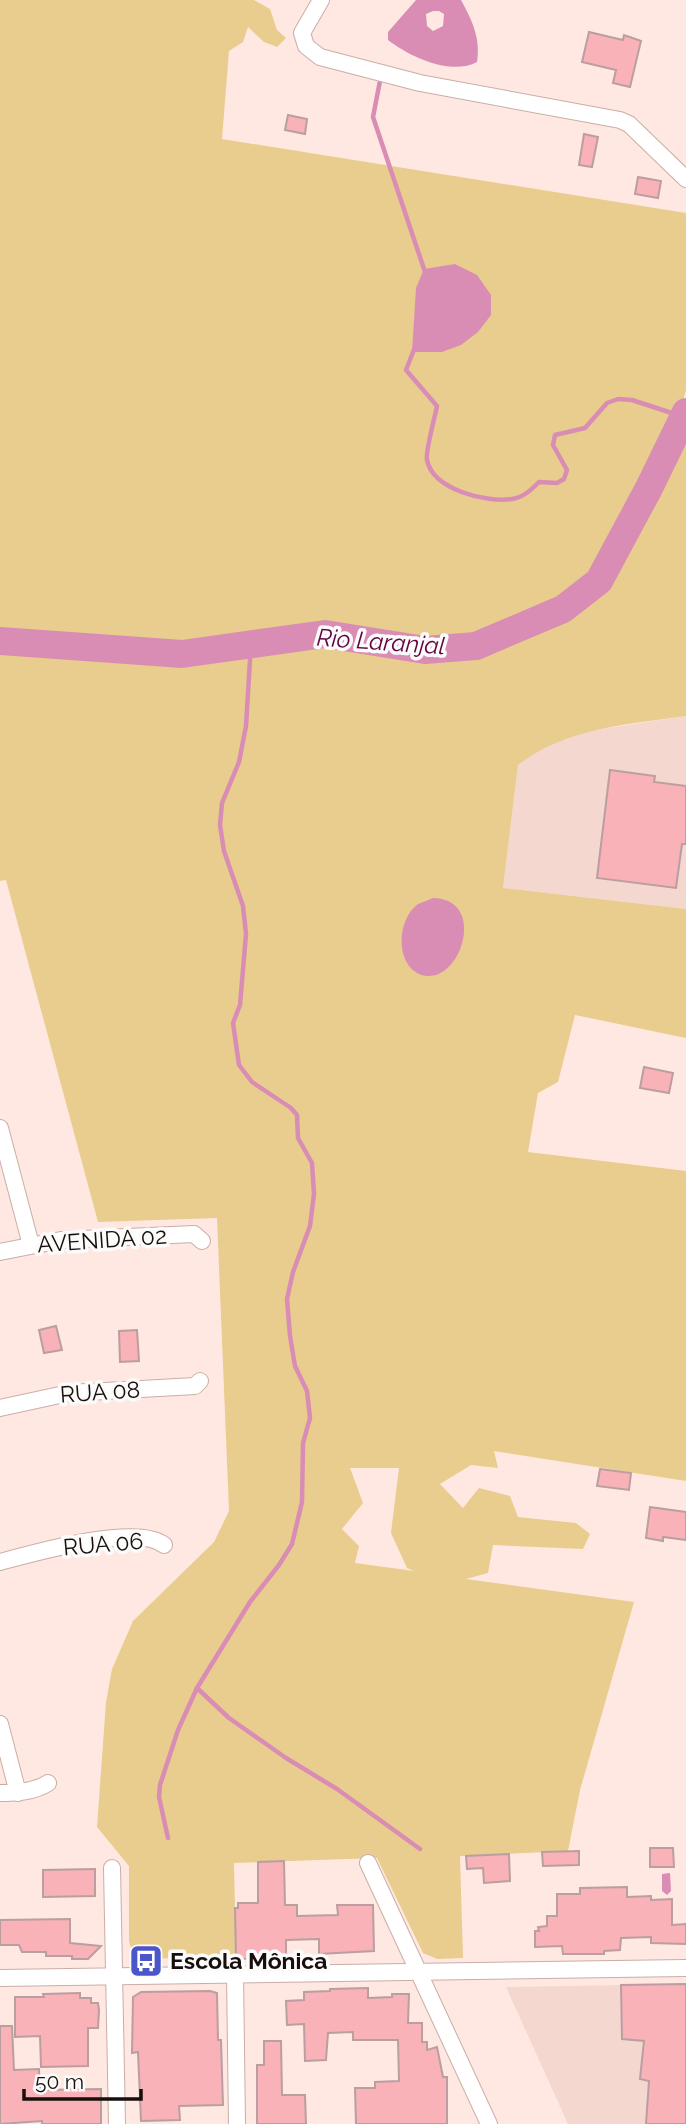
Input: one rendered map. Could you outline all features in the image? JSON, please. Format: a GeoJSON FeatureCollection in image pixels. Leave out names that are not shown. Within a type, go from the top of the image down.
{"type":"FeatureCollection","features":[{"type":"Feature","properties":{"kind":"street"},"geometry":{"type":"LineString","coordinates":[[321,0],[302,33],[306,46],[320,57],[420,83],[611,117],[629,124],[686,179]]}},
{"type":"Feature","properties":{"kind":"street"},"geometry":{"type":"LineString","coordinates":[[0,1128],[31,1245]]}},
{"type":"Feature","properties":{"kind":"street","name":"AVENIDA 02"},"geometry":{"type":"LineString","coordinates":[[0,1252],[61,1240],[194,1234],[202,1241]]}},
{"type":"Feature","properties":{"kind":"street","name":"RUA 08"},"geometry":{"type":"LineString","coordinates":[[0,1408],[68,1392],[195,1386],[200,1381]]}},
{"type":"Feature","properties":{"kind":"street","name":"RUA 06"},"geometry":{"type":"LineString","coordinates":[[0,1562],[93,1540],[146,1538],[157,1539],[164,1545]]}},
{"type":"Feature","properties":{"kind":"street"},"geometry":{"type":"LineString","coordinates":[[0,1724],[18,1793]]}},
{"type":"Feature","properties":{"kind":"street"},"geometry":{"type":"LineString","coordinates":[[0,1793],[18,1793],[48,1783]]}},
{"type":"Feature","properties":{"kind":"street"},"geometry":{"type":"LineString","coordinates":[[368,1863],[489,2124]]}},
{"type":"Feature","properties":{"kind":"street"},"geometry":{"type":"LineString","coordinates":[[112,1868],[117,2124]]}},
{"type":"Feature","properties":{"kind":"street"},"geometry":{"type":"LineString","coordinates":[[0,1978],[686,1968]]}},
{"type":"Feature","properties":{"kind":"street"},"geometry":{"type":"LineString","coordinates":[[235,1974],[237,2124]]}},
{"type":"Feature","properties":{"kind":"shaded area"},"geometry":{"type":"Polygon","coordinates":[[[0,0],[254,0],[270,9],[277,30],[286,38],[277,47],[264,42],[248,27],[243,42],[229,51],[222,139],[686,213],[686,390],[683,401],[684,416],[686,414],[686,716],[620,725],[577,735],[537,752],[518,765],[503,888],[686,909],[686,1038],[575,1015],[558,1082],[538,1093],[528,1152],[686,1171],[686,1481],[494,1451],[498,1468],[471,1465],[440,1484],[463,1508],[479,1488],[510,1496],[518,1517],[576,1523],[590,1534],[583,1549],[493,1545],[488,1573],[466,1579],[634,1602],[580,1790],[568,1851],[460,1856],[463,1958],[437,1959],[423,1953],[377,1858],[234,1863],[236,1959],[140,1958],[131,1948],[129,1866],[97,1827],[106,1702],[112,1669],[133,1621],[214,1542],[229,1511],[217,1218],[98,1222],[6,880],[0,881],[0,0]],[[350,1468],[363,1503],[342,1529],[359,1546],[355,1563],[414,1571],[407,1568],[391,1533],[399,1468],[350,1468]]]}},
{"type":"Feature","properties":{"kind":"shaded area"},"geometry":{"type":"Polygon","coordinates":[[[416,0],[461,0],[475,30],[477,62],[455,67],[431,63],[388,40],[388,32],[416,0]],[[439,11],[426,14],[427,26],[433,31],[443,26],[444,14],[439,11]]]}},
{"type":"Feature","properties":{"kind":"shaded area"},"geometry":{"type":"Polygon","coordinates":[[[455,264],[477,275],[491,295],[491,315],[478,332],[461,345],[442,352],[412,352],[416,288],[424,269],[455,264]]]}},
{"type":"Feature","properties":{"kind":"shaded area"},"geometry":{"type":"Polygon","coordinates":[[[686,716],[686,909],[503,888],[518,765],[538,749],[582,732],[686,716]]]}},
{"type":"Feature","properties":{"kind":"shaded area"},"geometry":{"type":"Polygon","coordinates":[[[433,898],[450,902],[460,913],[464,927],[456,958],[446,969],[433,976],[419,974],[411,968],[406,961],[402,940],[406,920],[411,911],[418,904],[433,898]]]}},
{"type":"Feature","properties":{"kind":"shaded area"},"geometry":{"type":"Polygon","coordinates":[[[670,1873],[671,1891],[667,1895],[662,1891],[662,1874],[670,1873]]]}},
{"type":"Feature","properties":{"kind":"shaded area"},"geometry":{"type":"Polygon","coordinates":[[[686,1984],[686,2124],[568,2124],[506,1987],[686,1984]]]}},
{"type":"Feature","properties":{"kind":"building"},"geometry":{"type":"Polygon","coordinates":[[[589,32],[623,40],[624,35],[641,41],[630,87],[613,83],[616,70],[582,62],[589,32]]]}},
{"type":"Feature","properties":{"kind":"building"},"geometry":{"type":"Polygon","coordinates":[[[288,115],[307,119],[305,134],[285,130],[288,115]]]}},
{"type":"Feature","properties":{"kind":"building"},"geometry":{"type":"Polygon","coordinates":[[[584,134],[598,137],[592,167],[579,165],[584,134]]]}},
{"type":"Feature","properties":{"kind":"building"},"geometry":{"type":"Polygon","coordinates":[[[638,177],[661,181],[658,198],[635,194],[638,177]]]}},
{"type":"Feature","properties":{"kind":"building"},"geometry":{"type":"Polygon","coordinates":[[[610,770],[655,776],[654,782],[686,786],[686,844],[682,844],[676,888],[597,878],[610,770]]]}},
{"type":"Feature","properties":{"kind":"building"},"geometry":{"type":"Polygon","coordinates":[[[644,1067],[673,1073],[669,1093],[640,1088],[644,1067]]]}},
{"type":"Feature","properties":{"kind":"building"},"geometry":{"type":"Polygon","coordinates":[[[56,1326],[62,1350],[44,1353],[39,1330],[56,1326]]]}},
{"type":"Feature","properties":{"kind":"building"},"geometry":{"type":"Polygon","coordinates":[[[137,1330],[139,1361],[120,1362],[119,1331],[137,1330]]]}},
{"type":"Feature","properties":{"kind":"building"},"geometry":{"type":"Polygon","coordinates":[[[600,1469],[631,1473],[629,1490],[597,1486],[600,1469]]]}},
{"type":"Feature","properties":{"kind":"building"},"geometry":{"type":"Polygon","coordinates":[[[650,1507],[686,1512],[686,1540],[663,1537],[663,1541],[646,1538],[650,1507]]]}},
{"type":"Feature","properties":{"kind":"building"},"geometry":{"type":"Polygon","coordinates":[[[650,1848],[673,1848],[674,1867],[650,1867],[650,1848]]]}},
{"type":"Feature","properties":{"kind":"building"},"geometry":{"type":"Polygon","coordinates":[[[579,1851],[579,1865],[543,1866],[542,1852],[579,1851]]]}},
{"type":"Feature","properties":{"kind":"building"},"geometry":{"type":"Polygon","coordinates":[[[509,1854],[510,1881],[484,1883],[483,1868],[467,1869],[466,1856],[509,1854]]]}},
{"type":"Feature","properties":{"kind":"building"},"geometry":{"type":"Polygon","coordinates":[[[284,1861],[285,1905],[297,1905],[297,1916],[338,1915],[337,1905],[373,1905],[374,1951],[319,1954],[319,1939],[286,1940],[286,1958],[236,1959],[235,1908],[238,1908],[238,1903],[258,1903],[258,1862],[284,1861]]]}},
{"type":"Feature","properties":{"kind":"building"},"geometry":{"type":"Polygon","coordinates":[[[95,1869],[95,1896],[43,1897],[43,1870],[95,1869]]]}},
{"type":"Feature","properties":{"kind":"building"},"geometry":{"type":"Polygon","coordinates":[[[627,1887],[627,1897],[672,1899],[672,1925],[686,1924],[686,1944],[651,1943],[651,1937],[621,1938],[620,1950],[604,1951],[604,1954],[563,1954],[562,1946],[535,1947],[535,1931],[539,1931],[538,1927],[547,1926],[547,1916],[557,1916],[557,1894],[580,1894],[580,1888],[627,1887]]]}},
{"type":"Feature","properties":{"kind":"building"},"geometry":{"type":"Polygon","coordinates":[[[70,1919],[70,1943],[101,1946],[88,1959],[46,1956],[46,1952],[22,1952],[19,1945],[0,1945],[0,1920],[70,1919]]]}},
{"type":"Feature","properties":{"kind":"building"},"geometry":{"type":"Polygon","coordinates":[[[686,1984],[686,2124],[646,2124],[649,2081],[640,2079],[644,2041],[622,2039],[621,1985],[686,1984]]]}},
{"type":"Feature","properties":{"kind":"building"},"geometry":{"type":"Polygon","coordinates":[[[368,1988],[368,1998],[409,1994],[408,2023],[422,2023],[422,2042],[427,2042],[427,2050],[437,2047],[443,2077],[447,2077],[447,2124],[356,2124],[355,2088],[375,2088],[375,2082],[399,2081],[398,2040],[353,2040],[353,2032],[328,2033],[326,2060],[305,2061],[304,2024],[287,2025],[286,2001],[304,2000],[304,1992],[368,1988]]]}},
{"type":"Feature","properties":{"kind":"building"},"geometry":{"type":"Polygon","coordinates":[[[141,1992],[217,1993],[223,2105],[179,2106],[180,2120],[141,2121],[138,2052],[132,2053],[133,1997],[141,1992]]]}},
{"type":"Feature","properties":{"kind":"building"},"geometry":{"type":"Polygon","coordinates":[[[80,1993],[80,1998],[91,1998],[91,2003],[98,2003],[99,2010],[98,2028],[88,2028],[88,2066],[41,2067],[40,2036],[15,2037],[15,1997],[80,1993]]]}},
{"type":"Feature","properties":{"kind":"building"},"geometry":{"type":"Polygon","coordinates":[[[0,2026],[12,2026],[14,2070],[39,2069],[40,2090],[101,2089],[101,2124],[42,2124],[42,2121],[0,2124],[0,2026]]]}},
{"type":"Feature","properties":{"kind":"building"},"geometry":{"type":"Polygon","coordinates":[[[264,2041],[281,2041],[282,2095],[305,2095],[306,2124],[257,2124],[257,2065],[264,2065],[264,2041]]]}},
{"type":"Feature","properties":{"kind":"waterway"},"geometry":{"type":"LineString","coordinates":[[380,81],[373,117],[426,275]]}},
{"type":"Feature","properties":{"kind":"waterway"},"geometry":{"type":"LineString","coordinates":[[415,347],[406,370],[437,406],[427,456],[431,470],[450,487],[476,496],[512,499],[524,495],[539,482],[557,483],[564,479],[567,470],[553,445],[555,435],[585,428],[607,403],[618,399],[632,400],[684,417]]}},
{"type":"Feature","properties":{"kind":"waterway","name":"Rio Laranjal"},"geometry":{"type":"LineString","coordinates":[[0,641],[182,654],[325,634],[425,650],[476,646],[563,609],[599,581],[686,412]]}},
{"type":"Feature","properties":{"kind":"waterway"},"geometry":{"type":"LineString","coordinates":[[168,1838],[159,1797],[160,1785],[178,1730],[197,1688],[250,1602],[292,1544],[302,1502],[303,1443],[310,1418],[307,1391],[295,1366],[287,1299],[293,1272],[310,1226],[314,1194],[312,1163],[298,1138],[297,1115],[252,1082],[239,1065],[233,1023],[240,1005],[246,934],[243,906],[224,851],[220,825],[222,803],[239,762],[246,726],[251,643]]}},
{"type":"Feature","properties":{"kind":"waterway"},"geometry":{"type":"LineString","coordinates":[[197,1688],[229,1718],[286,1758],[337,1789],[420,1849]]}},
{"type":"Feature","properties":{"kind":"place","name":"Escola Mônica"},"geometry":{"type":"Point","coordinates":[146,1961]}}]}
